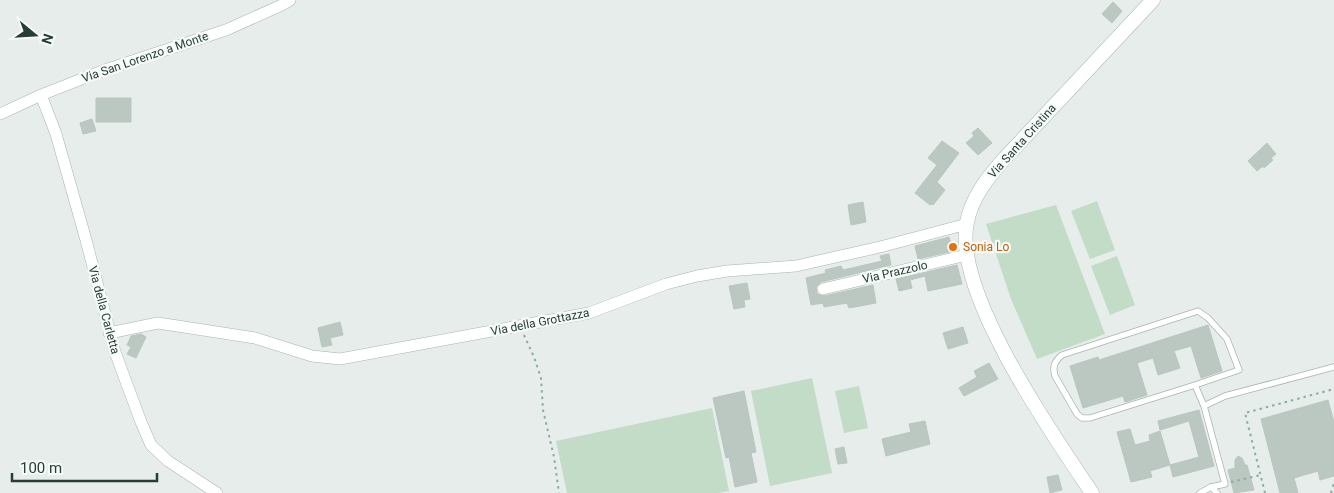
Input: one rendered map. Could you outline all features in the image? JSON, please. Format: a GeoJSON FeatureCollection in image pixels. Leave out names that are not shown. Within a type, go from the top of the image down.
{"type":"FeatureCollection","features":[{"type":"Feature","properties":{"kind":"street","name":"Via San Lorenzo a Monte"},"geometry":{"type":"LineString","coordinates":[[0,114],[41,95],[102,71],[226,30],[290,0]]}},
{"type":"Feature","properties":{"kind":"street","name":"Via Santa Cristina"},"geometry":{"type":"LineString","coordinates":[[1092,493],[1045,423],[1001,346],[977,292],[967,255],[966,224],[973,203],[986,179],[1153,0]]}},
{"type":"Feature","properties":{"kind":"street","name":"Via della Carletta"},"geometry":{"type":"LineString","coordinates":[[41,95],[56,134],[86,240],[109,333],[124,381],[151,445],[168,461],[217,493]]}},
{"type":"Feature","properties":{"kind":"street","name":"Via della Grottazza"},"geometry":{"type":"LineString","coordinates":[[109,333],[158,323],[255,338],[312,356],[340,360],[589,314],[666,284],[697,276],[727,271],[796,266],[880,247],[966,224]]}},
{"type":"Feature","properties":{"kind":"street","name":"Via Prazzolo"},"geometry":{"type":"LineString","coordinates":[[823,289],[967,255]]}},
{"type":"Feature","properties":{"kind":"lane"},"geometry":{"type":"LineString","coordinates":[[1198,312],[1208,318],[1227,339],[1239,370],[1195,385],[1090,418],[1082,418],[1077,414],[1055,376],[1053,369],[1056,361],[1062,355],[1198,312]]}},
{"type":"Feature","properties":{"kind":"lane"},"geometry":{"type":"LineString","coordinates":[[1204,406],[1224,396],[1334,367]]}},
{"type":"Feature","properties":{"kind":"lane"},"geometry":{"type":"LineString","coordinates":[[1195,385],[1204,406],[1225,484],[1211,487],[1200,493]]}},
{"type":"Feature","properties":{"kind":"lane"},"geometry":{"type":"LineString","coordinates":[[1211,487],[1217,493]]}},
{"type":"Feature","properties":{"kind":"path"},"geometry":{"type":"LineString","coordinates":[[518,327],[525,337],[540,378],[543,410],[554,457],[559,493]]}},
{"type":"Feature","properties":{"kind":"path"},"geometry":{"type":"LineString","coordinates":[[1265,493],[1245,413],[1334,389]]}},
{"type":"Feature","properties":{"kind":"path"},"geometry":{"type":"LineString","coordinates":[[1231,482],[1261,475]]}},
{"type":"Feature","properties":{"kind":"path"},"geometry":{"type":"LineString","coordinates":[[1330,493],[1334,483]]}},
{"type":"Feature","properties":{"kind":"green space"},"geometry":{"type":"Polygon","coordinates":[[[1097,201],[1115,250],[1090,259],[1071,211],[1097,201]]]}},
{"type":"Feature","properties":{"kind":"green space"},"geometry":{"type":"Polygon","coordinates":[[[1056,205],[1105,334],[1037,359],[1011,299],[986,224],[1056,205]]]}},
{"type":"Feature","properties":{"kind":"green space"},"geometry":{"type":"Polygon","coordinates":[[[1117,256],[1135,305],[1110,315],[1091,266],[1117,256]]]}},
{"type":"Feature","properties":{"kind":"green space"},"geometry":{"type":"Polygon","coordinates":[[[812,378],[832,473],[770,486],[751,391],[812,378]]]}},
{"type":"Feature","properties":{"kind":"green space"},"geometry":{"type":"Polygon","coordinates":[[[859,386],[868,428],[844,433],[835,391],[859,386]]]}},
{"type":"Feature","properties":{"kind":"green space"},"geometry":{"type":"Polygon","coordinates":[[[712,408],[729,491],[718,493],[567,493],[556,441],[712,408]]]}},
{"type":"Feature","properties":{"kind":"building"},"geometry":{"type":"Polygon","coordinates":[[[1113,2],[1122,11],[1112,23],[1102,14],[1113,2]]]}},
{"type":"Feature","properties":{"kind":"building"},"geometry":{"type":"Polygon","coordinates":[[[96,98],[131,98],[131,122],[96,122],[96,98]]]}},
{"type":"Feature","properties":{"kind":"building"},"geometry":{"type":"Polygon","coordinates":[[[92,119],[96,131],[83,134],[80,123],[92,119]]]}},
{"type":"Feature","properties":{"kind":"building"},"geometry":{"type":"Polygon","coordinates":[[[978,128],[992,143],[978,155],[966,143],[974,136],[972,133],[978,128]]]}},
{"type":"Feature","properties":{"kind":"building"},"geometry":{"type":"Polygon","coordinates":[[[942,141],[959,153],[937,182],[945,190],[933,205],[930,205],[915,193],[937,165],[928,158],[942,141]]]}},
{"type":"Feature","properties":{"kind":"building"},"geometry":{"type":"Polygon","coordinates":[[[1267,143],[1276,154],[1271,158],[1273,160],[1257,171],[1248,161],[1267,143]]]}},
{"type":"Feature","properties":{"kind":"building"},"geometry":{"type":"Polygon","coordinates":[[[863,202],[866,222],[851,225],[848,205],[863,202]]]}},
{"type":"Feature","properties":{"kind":"building"},"geometry":{"type":"Polygon","coordinates":[[[949,237],[953,251],[918,259],[915,246],[949,237]]]}},
{"type":"Feature","properties":{"kind":"building"},"geometry":{"type":"Polygon","coordinates":[[[889,254],[891,265],[821,282],[816,287],[817,294],[824,296],[873,285],[876,303],[849,308],[847,303],[824,307],[823,303],[811,305],[806,278],[826,273],[825,270],[841,266],[843,270],[882,261],[880,256],[889,254]]]}},
{"type":"Feature","properties":{"kind":"building"},"geometry":{"type":"Polygon","coordinates":[[[957,265],[962,284],[928,291],[925,276],[910,280],[912,288],[899,291],[896,279],[957,265]]]}},
{"type":"Feature","properties":{"kind":"building"},"geometry":{"type":"Polygon","coordinates":[[[747,283],[750,299],[744,300],[745,307],[734,309],[729,286],[747,283]]]}},
{"type":"Feature","properties":{"kind":"building"},"geometry":{"type":"Polygon","coordinates":[[[340,322],[343,335],[330,338],[332,345],[322,347],[318,328],[340,322]]]}},
{"type":"Feature","properties":{"kind":"building"},"geometry":{"type":"Polygon","coordinates":[[[1208,325],[1222,371],[1201,378],[1191,346],[1174,351],[1180,368],[1158,375],[1153,358],[1137,363],[1147,395],[1125,402],[1123,396],[1083,408],[1070,366],[1098,357],[1099,360],[1208,325]]]}},
{"type":"Feature","properties":{"kind":"building"},"geometry":{"type":"Polygon","coordinates":[[[963,327],[968,343],[948,349],[943,333],[963,327]]]}},
{"type":"Feature","properties":{"kind":"building"},"geometry":{"type":"Polygon","coordinates":[[[141,334],[146,337],[136,358],[127,354],[131,347],[127,345],[131,336],[141,334]]]}},
{"type":"Feature","properties":{"kind":"building"},"geometry":{"type":"Polygon","coordinates":[[[989,363],[998,379],[964,396],[959,388],[977,377],[974,371],[989,363]]]}},
{"type":"Feature","properties":{"kind":"building"},"geometry":{"type":"Polygon","coordinates":[[[744,391],[756,452],[751,453],[757,482],[735,487],[729,457],[726,458],[713,398],[744,391]]]}},
{"type":"Feature","properties":{"kind":"building"},"geometry":{"type":"Polygon","coordinates":[[[1328,400],[1334,422],[1334,476],[1320,480],[1318,471],[1294,478],[1298,493],[1280,493],[1261,419],[1328,400]]]}},
{"type":"Feature","properties":{"kind":"building"},"geometry":{"type":"Polygon","coordinates":[[[1199,410],[1214,466],[1173,477],[1170,465],[1199,457],[1189,421],[1160,430],[1158,421],[1199,410]]]}},
{"type":"Feature","properties":{"kind":"building"},"geometry":{"type":"Polygon","coordinates":[[[925,421],[930,444],[886,456],[882,439],[911,432],[909,424],[925,421]]]}},
{"type":"Feature","properties":{"kind":"building"},"geometry":{"type":"Polygon","coordinates":[[[1130,429],[1135,445],[1150,441],[1149,435],[1160,431],[1170,465],[1150,471],[1152,477],[1131,482],[1117,432],[1130,429]]]}},
{"type":"Feature","properties":{"kind":"building"},"geometry":{"type":"Polygon","coordinates":[[[844,447],[847,463],[838,464],[835,449],[844,447]]]}},
{"type":"Feature","properties":{"kind":"building"},"geometry":{"type":"Polygon","coordinates":[[[1238,456],[1247,465],[1254,490],[1234,493],[1228,470],[1235,468],[1235,460],[1238,456]]]}},
{"type":"Feature","properties":{"kind":"building"},"geometry":{"type":"Polygon","coordinates":[[[1058,475],[1062,490],[1050,493],[1047,477],[1058,475]]]}},
{"type":"Feature","properties":{"kind":"place","name":"Sonia Lo"},"geometry":{"type":"Point","coordinates":[953,247]}}]}
